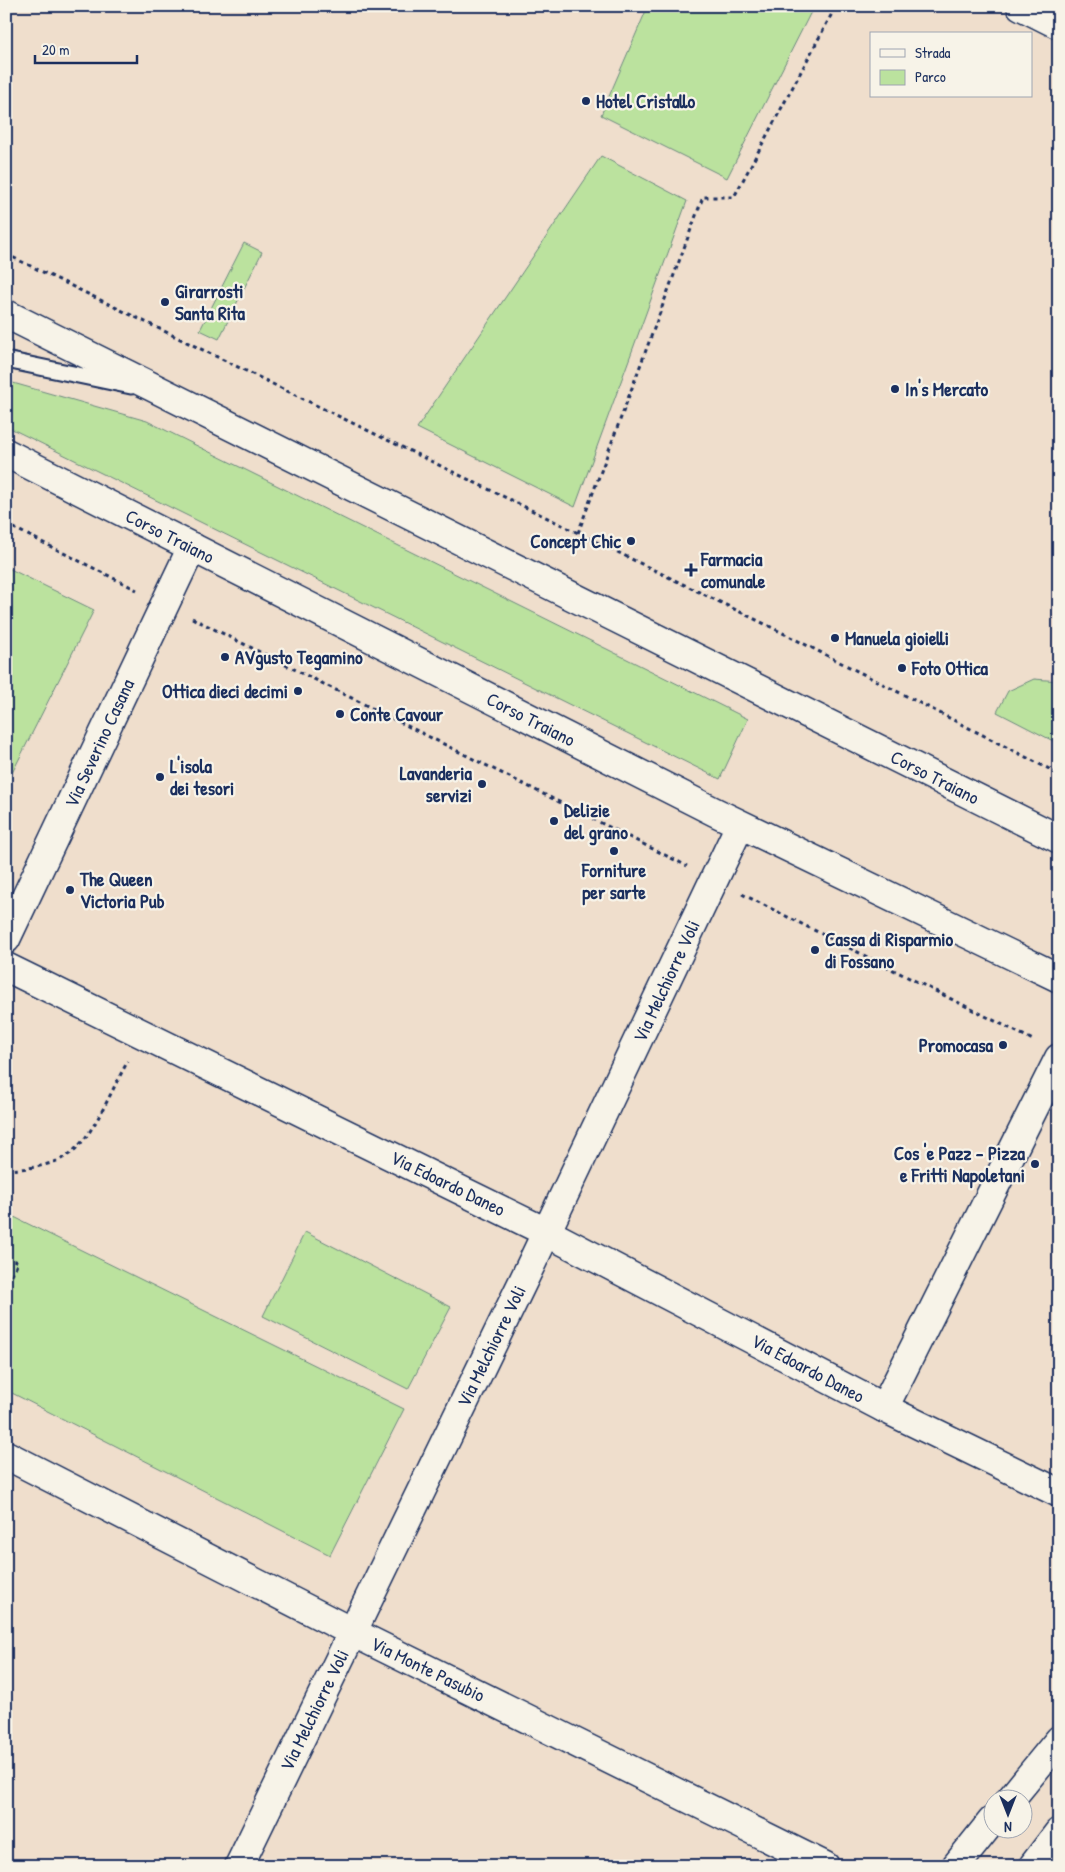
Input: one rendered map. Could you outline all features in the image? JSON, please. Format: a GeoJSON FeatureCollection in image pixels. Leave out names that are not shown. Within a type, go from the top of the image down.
{"type":"FeatureCollection","features":[{"type":"Feature","properties":{"kind":"street"},"geometry":{"type":"LineString","coordinates":[[1022,6],[1059,25]]}},
{"type":"Feature","properties":{"kind":"street","name":"Corso Traiano"},"geometry":{"type":"LineString","coordinates":[[6,314],[1059,839]]}},
{"type":"Feature","properties":{"kind":"street","name":"Corso Traiano"},"geometry":{"type":"LineString","coordinates":[[6,453],[740,825],[1059,978]]}},
{"type":"Feature","properties":{"kind":"street","name":"Via Severino Casana"},"geometry":{"type":"LineString","coordinates":[[6,939],[192,547]]}},
{"type":"Feature","properties":{"kind":"street","name":"Via Melchiorre Voli"},"geometry":{"type":"LineString","coordinates":[[239,1866],[546,1232],[740,825]]}},
{"type":"Feature","properties":{"kind":"street","name":"Via Edoardo Daneo"},"geometry":{"type":"LineString","coordinates":[[6,967],[546,1232],[884,1408],[1059,1493]]}},
{"type":"Feature","properties":{"kind":"street","name":"Via Edoardo Daneo"},"geometry":{"type":"LineString","coordinates":[[884,1408],[1050,1051]]}},
{"type":"Feature","properties":{"kind":"street","name":"Via Monte Pasubio"},"geometry":{"type":"LineString","coordinates":[[6,1455],[352,1632],[825,1866]]}},
{"type":"Feature","properties":{"kind":"street"},"geometry":{"type":"LineString","coordinates":[[1018,1790],[1059,1740]]}},
{"type":"Feature","properties":{"kind":"street"},"geometry":{"type":"LineString","coordinates":[[1033,1866],[1059,1832]]}},
{"type":"Feature","properties":{"kind":"street"},"geometry":{"type":"LineString","coordinates":[[956,1866],[982,1834]]}},
{"type":"Feature","properties":{"kind":"lane","name":"Corso Traiano"},"geometry":{"type":"LineString","coordinates":[[6,360],[166,393]]}},
{"type":"Feature","properties":{"kind":"path"},"geometry":{"type":"LineString","coordinates":[[578,533],[704,197],[734,197],[836,6]]}},
{"type":"Feature","properties":{"kind":"path"},"geometry":{"type":"LineString","coordinates":[[6,254],[771,627],[1059,774]]}},
{"type":"Feature","properties":{"kind":"path"},"geometry":{"type":"LineString","coordinates":[[6,524],[1050,1051]]}},
{"type":"Feature","properties":{"kind":"path"},"geometry":{"type":"LineString","coordinates":[[6,1170],[36,1168],[71,1153],[90,1131],[143,1034]]}},
{"type":"Feature","properties":{"kind":"path"},"geometry":{"type":"LineString","coordinates":[[6,1257],[18,1262],[6,1287]]}},
{"type":"Feature","properties":{"kind":"green space"},"geometry":{"type":"Polygon","coordinates":[[[648,6],[814,6],[727,178],[601,115],[648,6]]]}},
{"type":"Feature","properties":{"kind":"green space"},"geometry":{"type":"Polygon","coordinates":[[[601,156],[687,201],[575,507],[417,428],[601,156]]]}},
{"type":"Feature","properties":{"kind":"green space"},"geometry":{"type":"Polygon","coordinates":[[[244,243],[262,252],[219,339],[200,330],[244,243]]]}},
{"type":"Feature","properties":{"kind":"green space"},"geometry":{"type":"Polygon","coordinates":[[[6,381],[147,421],[748,719],[720,779],[6,426],[6,381]]]}},
{"type":"Feature","properties":{"kind":"green space"},"geometry":{"type":"Polygon","coordinates":[[[6,567],[94,610],[6,785],[6,567]]]}},
{"type":"Feature","properties":{"kind":"green space"},"geometry":{"type":"Polygon","coordinates":[[[1034,679],[1059,681],[1059,744],[997,712],[1008,691],[1034,679]]]}},
{"type":"Feature","properties":{"kind":"green space"},"geometry":{"type":"Polygon","coordinates":[[[6,1213],[404,1409],[330,1555],[6,1390],[6,1213]]]}},
{"type":"Feature","properties":{"kind":"green space"},"geometry":{"type":"Polygon","coordinates":[[[305,1232],[451,1307],[408,1389],[263,1316],[305,1232]]]}},
{"type":"Feature","properties":{"kind":"place","name":"Hotel Cristallo"},"geometry":{"type":"Point","coordinates":[586,101]}},
{"type":"Feature","properties":{"kind":"place","name":"Girarrosti Santa Rita"},"geometry":{"type":"Point","coordinates":[165,302]}},
{"type":"Feature","properties":{"kind":"place","name":"In's Mercato"},"geometry":{"type":"Point","coordinates":[895,389]}},
{"type":"Feature","properties":{"kind":"place","name":"Concept Chic"},"geometry":{"type":"Point","coordinates":[631,541]}},
{"type":"Feature","properties":{"kind":"place","name":"Farmacia comunale"},"geometry":{"type":"Point","coordinates":[691,570]}},
{"type":"Feature","properties":{"kind":"place","name":"Manuela gioielli"},"geometry":{"type":"Point","coordinates":[835,638]}},
{"type":"Feature","properties":{"kind":"place","name":"AVgusto Tegamino"},"geometry":{"type":"Point","coordinates":[225,657]}},
{"type":"Feature","properties":{"kind":"place","name":"Foto Ottica"},"geometry":{"type":"Point","coordinates":[902,668]}},
{"type":"Feature","properties":{"kind":"place","name":"Ottica dieci decimi"},"geometry":{"type":"Point","coordinates":[298,691]}},
{"type":"Feature","properties":{"kind":"place","name":"Conte Cavour"},"geometry":{"type":"Point","coordinates":[340,714]}},
{"type":"Feature","properties":{"kind":"place","name":"L'isola dei tesori"},"geometry":{"type":"Point","coordinates":[160,777]}},
{"type":"Feature","properties":{"kind":"place","name":"Lavanderia servizi"},"geometry":{"type":"Point","coordinates":[482,784]}},
{"type":"Feature","properties":{"kind":"place","name":"Delizie del grano"},"geometry":{"type":"Point","coordinates":[554,821]}},
{"type":"Feature","properties":{"kind":"place","name":"Forniture per sarte"},"geometry":{"type":"Point","coordinates":[614,851]}},
{"type":"Feature","properties":{"kind":"place","name":"The Queen Victoria Pub"},"geometry":{"type":"Point","coordinates":[70,890]}},
{"type":"Feature","properties":{"kind":"place","name":"Cassa di Risparmio di Fossano"},"geometry":{"type":"Point","coordinates":[815,950]}},
{"type":"Feature","properties":{"kind":"place","name":"Promocasa"},"geometry":{"type":"Point","coordinates":[1003,1045]}},
{"type":"Feature","properties":{"kind":"place","name":"Cos 'e Pazz - Pizza e Fritti Napoletani"},"geometry":{"type":"Point","coordinates":[1035,1164]}}]}
